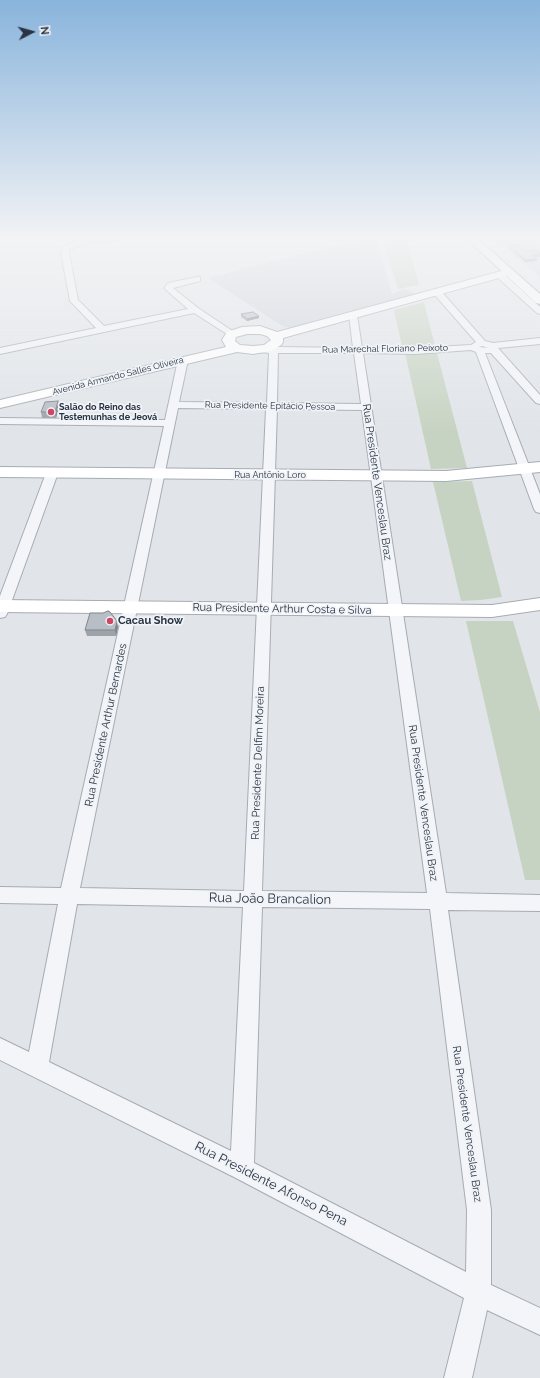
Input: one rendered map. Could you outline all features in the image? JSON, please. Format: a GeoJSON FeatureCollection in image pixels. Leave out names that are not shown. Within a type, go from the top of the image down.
{"type":"FeatureCollection","features":[{"type":"Feature","properties":{"kind":"street"},"geometry":{"type":"LineString","coordinates":[[77,304],[102,329]]}},
{"type":"Feature","properties":{"kind":"street"},"geometry":{"type":"LineString","coordinates":[[188,304],[232,341],[269,348],[354,315],[393,304]]}},
{"type":"Feature","properties":{"kind":"street"},"geometry":{"type":"LineString","coordinates":[[446,304],[479,347],[532,468],[540,509]]}},
{"type":"Feature","properties":{"kind":"street"},"geometry":{"type":"LineString","coordinates":[[0,341],[4,350],[195,310]]}},
{"type":"Feature","properties":{"kind":"street","name":"Rua Presidente Venceslau Braz"},"geometry":{"type":"LineString","coordinates":[[354,315],[438,902],[479,1210],[478,1292],[458,1378]]}},
{"type":"Feature","properties":{"kind":"street"},"geometry":{"type":"LineString","coordinates":[[232,341],[240,332],[253,330],[266,332],[269,348]]}},
{"type":"Feature","properties":{"kind":"street","name":"Avenida Armando Salles Oliveira"},"geometry":{"type":"LineString","coordinates":[[0,404],[183,360],[232,341]]}},
{"type":"Feature","properties":{"kind":"street","name":"Avenida Armando Salles Oliveira"},"geometry":{"type":"LineString","coordinates":[[0,392],[232,341]]}},
{"type":"Feature","properties":{"kind":"street"},"geometry":{"type":"LineString","coordinates":[[479,347],[493,348],[540,341]]}},
{"type":"Feature","properties":{"kind":"street","name":"Rua Marechal Floriano Peixoto"},"geometry":{"type":"LineString","coordinates":[[269,348],[296,350],[415,351],[479,347]]}},
{"type":"Feature","properties":{"kind":"street","name":"Rua Presidente Delfim Moreira"},"geometry":{"type":"LineString","coordinates":[[242,1169],[269,475],[271,406],[269,348]]}},
{"type":"Feature","properties":{"kind":"street"},"geometry":{"type":"LineString","coordinates":[[493,348],[540,401]]}},
{"type":"Feature","properties":{"kind":"street","name":"Rua Presidente Arthur Bernardes"},"geometry":{"type":"LineString","coordinates":[[37,1067],[69,896],[183,360]]}},
{"type":"Feature","properties":{"kind":"street","name":"Rua Presidente Epitácio Pessoa"},"geometry":{"type":"LineString","coordinates":[[174,405],[367,407]]}},
{"type":"Feature","properties":{"kind":"street"},"geometry":{"type":"LineString","coordinates":[[0,417],[14,421]]}},
{"type":"Feature","properties":{"kind":"street"},"geometry":{"type":"LineString","coordinates":[[0,421],[170,423]]}},
{"type":"Feature","properties":{"kind":"street","name":"Rua Antônio Loro"},"geometry":{"type":"LineString","coordinates":[[0,472],[460,476],[532,468]]}},
{"type":"Feature","properties":{"kind":"street"},"geometry":{"type":"LineString","coordinates":[[1,609],[52,473]]}},
{"type":"Feature","properties":{"kind":"street","name":"Rua Presidente Arthur Costa e Silva"},"geometry":{"type":"LineString","coordinates":[[1,609],[130,608],[492,611],[540,604]]}},
{"type":"Feature","properties":{"kind":"street","name":"Rua João Brancalion"},"geometry":{"type":"LineString","coordinates":[[0,895],[540,903]]}},
{"type":"Feature","properties":{"kind":"street","name":"Rua Presidente Afonso Pena"},"geometry":{"type":"LineString","coordinates":[[0,1049],[242,1169],[478,1292],[540,1322]]}},
{"type":"Feature","properties":{"kind":"shaded area"},"geometry":{"type":"Polygon","coordinates":[[[249,304],[379,304],[294,328],[284,327],[249,304]]]}},
{"type":"Feature","properties":{"kind":"green space"},"geometry":{"type":"Polygon","coordinates":[[[415,304],[425,304],[435,346],[402,346],[394,310],[415,304]]]}},
{"type":"Feature","properties":{"kind":"green space"},"geometry":{"type":"Polygon","coordinates":[[[405,353],[437,353],[467,468],[431,469],[405,353]]]}},
{"type":"Feature","properties":{"kind":"green space"},"geometry":{"type":"Polygon","coordinates":[[[472,481],[502,597],[461,601],[433,482],[472,481]]]}},
{"type":"Feature","properties":{"kind":"green space"},"geometry":{"type":"Polygon","coordinates":[[[466,621],[513,621],[540,712],[540,880],[525,880],[466,621]]]}},
{"type":"Feature","properties":{"kind":"building"},"geometry":{"type":"Polygon","coordinates":[[[253,312],[259,316],[247,319],[241,314],[253,312]]]}},
{"type":"Feature","properties":{"kind":"building"},"geometry":{"type":"Polygon","coordinates":[[[58,401],[55,412],[41,412],[45,402],[58,401]]]}},
{"type":"Feature","properties":{"kind":"building"},"geometry":{"type":"Polygon","coordinates":[[[108,611],[117,621],[115,630],[85,630],[90,613],[103,613],[108,611]]]}},
{"type":"Feature","properties":{"kind":"place","name":"Salão do Reino das Testemunhas de Jeová"},"geometry":{"type":"Point","coordinates":[51,412]}},
{"type":"Feature","properties":{"kind":"place","name":"Cacau Show"},"geometry":{"type":"Point","coordinates":[110,621]}}]}
